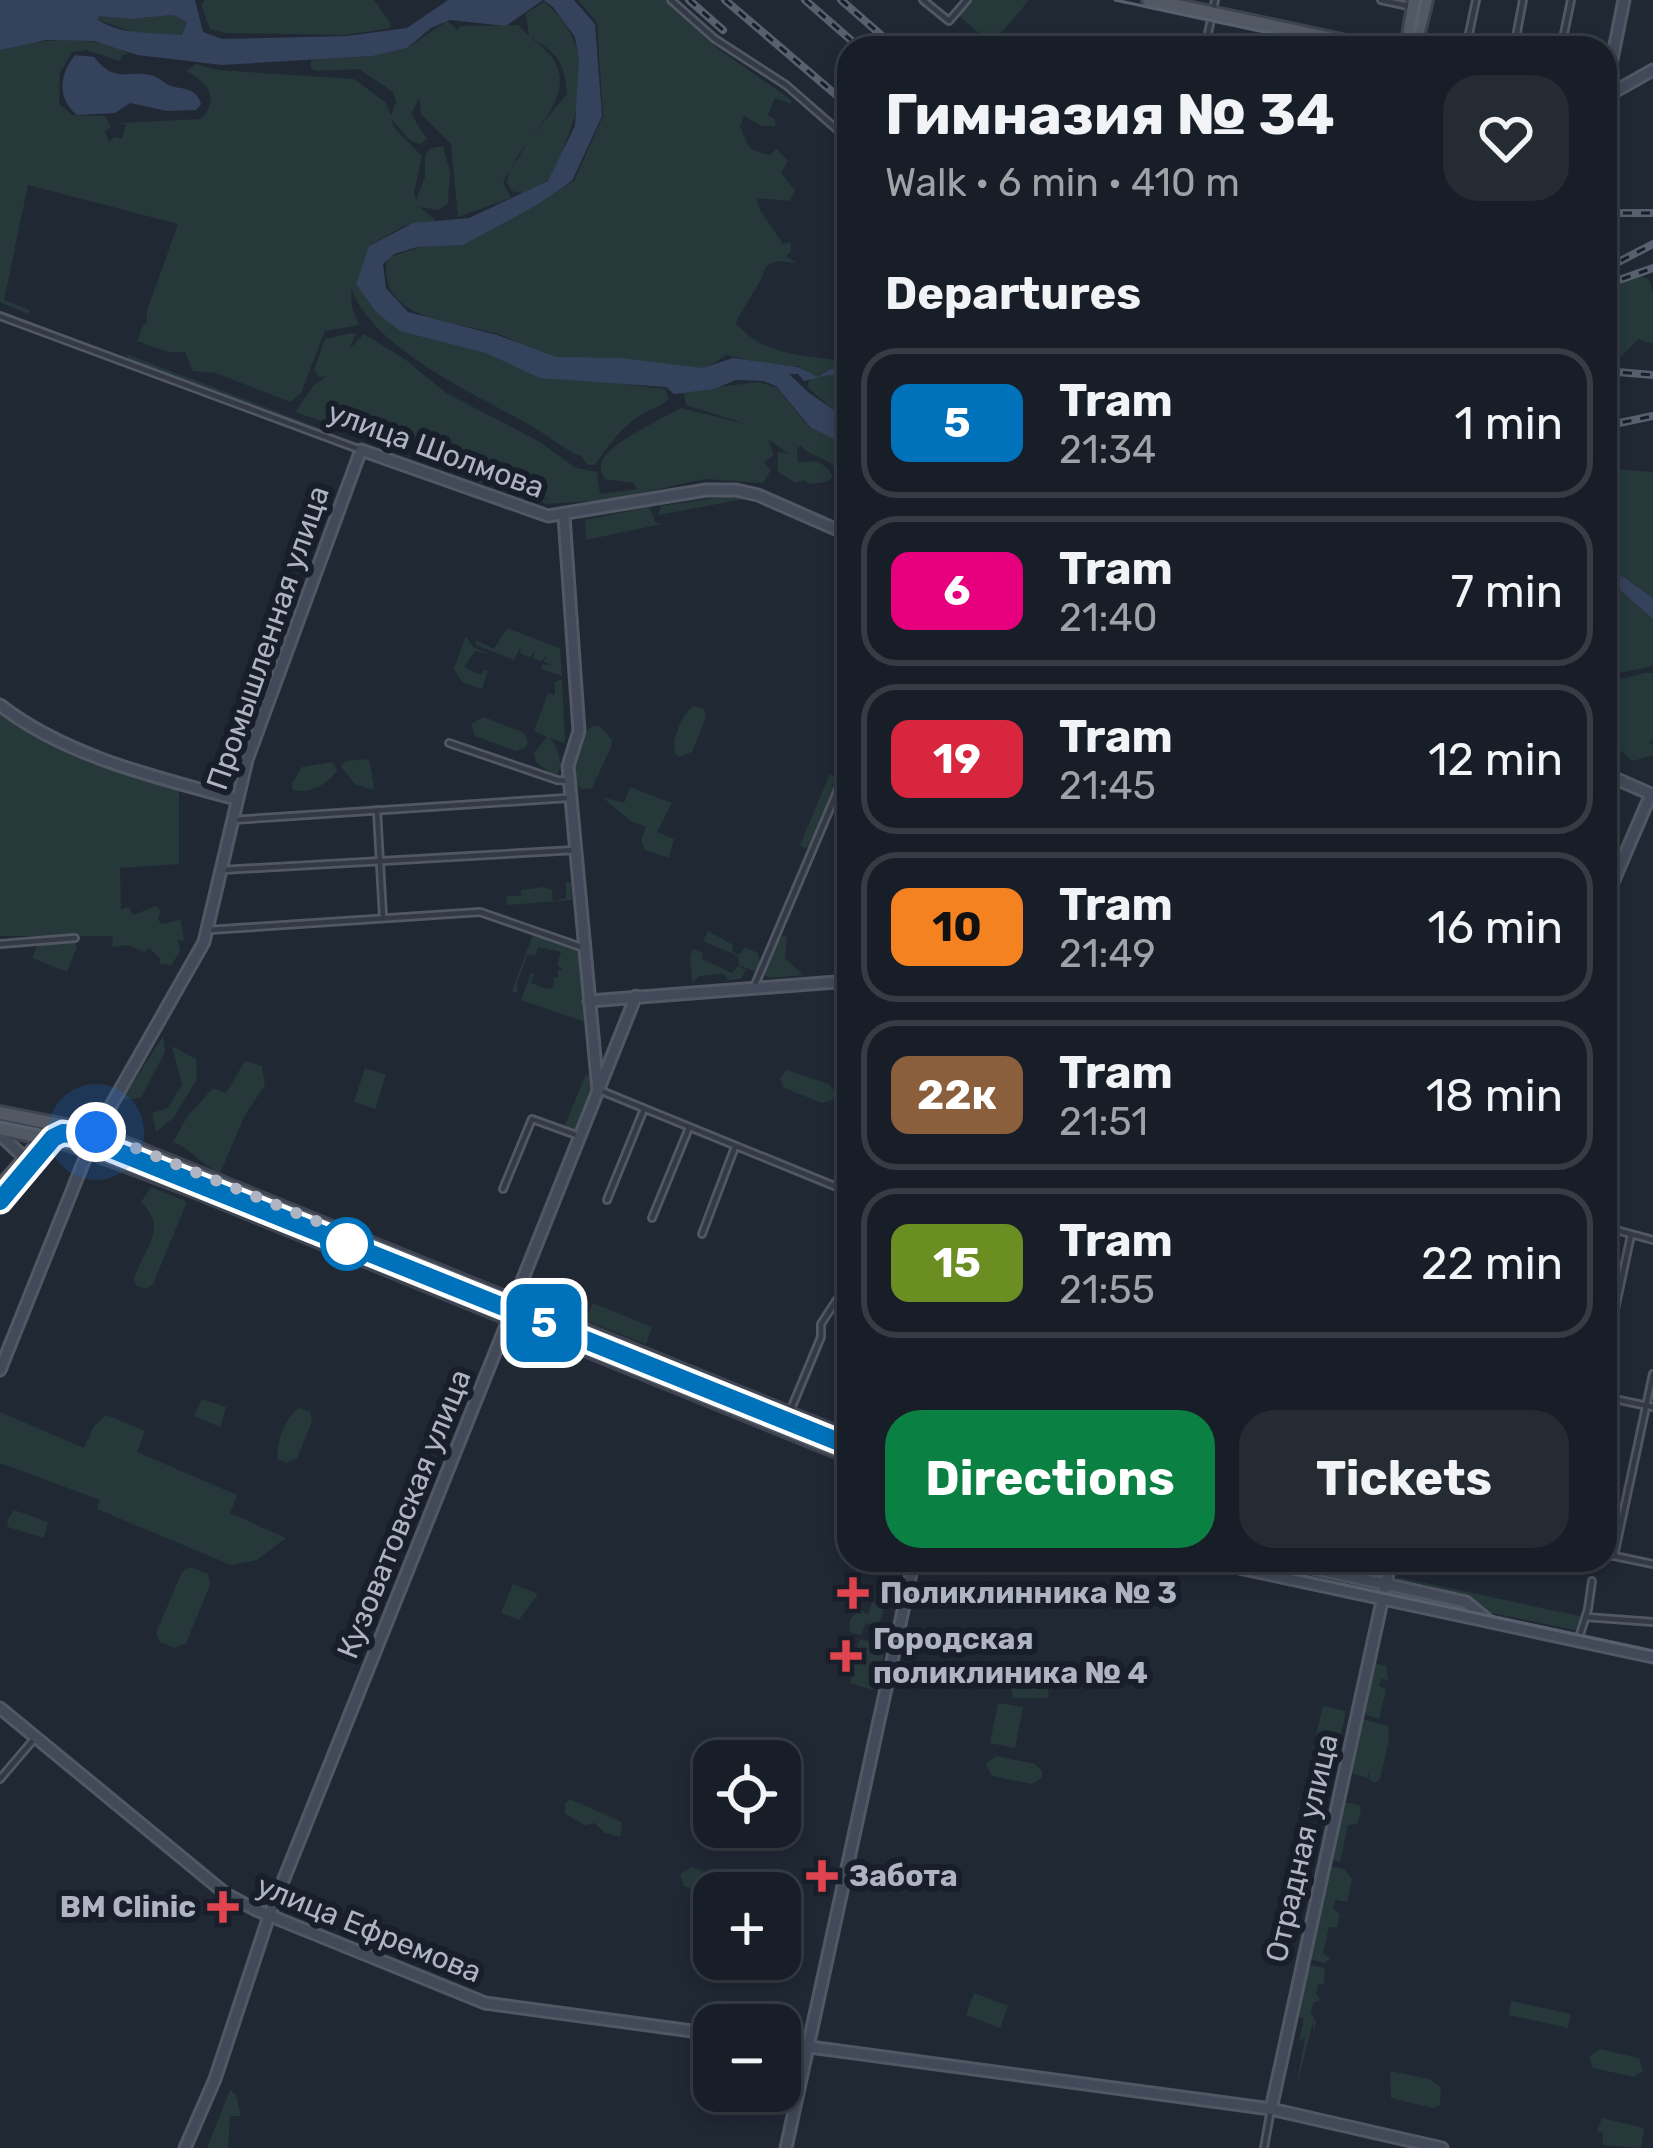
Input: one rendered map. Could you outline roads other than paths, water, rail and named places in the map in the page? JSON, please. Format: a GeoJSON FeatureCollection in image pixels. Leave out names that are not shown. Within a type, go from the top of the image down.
{"type":"FeatureCollection","features":[{"type":"Feature","properties":{"kind":"main road"},"geometry":{"type":"LineString","coordinates":[[1149,0],[1214,7],[1327,36]]}},
{"type":"Feature","properties":{"kind":"main road"},"geometry":{"type":"LineString","coordinates":[[1412,36],[1418,2]]}},
{"type":"Feature","properties":{"kind":"main road"},"geometry":{"type":"LineString","coordinates":[[0,1113],[96,1132],[837,1433]]}},
{"type":"Feature","properties":{"kind":"main road"},"geometry":{"type":"LineString","coordinates":[[0,1131],[88,1151],[837,1451]]}},
{"type":"Feature","properties":{"kind":"main road","name":"Промышленная улица"},"geometry":{"type":"LineString","coordinates":[[88,1151],[96,1132]]}},
{"type":"Feature","properties":{"kind":"main road","name":"Кузоватовская улица"},"geometry":{"type":"LineString","coordinates":[[509,1318],[514,1301]]}},
{"type":"Feature","properties":{"kind":"street"},"geometry":{"type":"LineString","coordinates":[[671,0],[715,39],[786,85],[837,130]]}},
{"type":"Feature","properties":{"kind":"street"},"geometry":{"type":"LineString","coordinates":[[923,0],[949,21],[967,0]]}},
{"type":"Feature","properties":{"kind":"street"},"geometry":{"type":"LineString","coordinates":[[1381,0],[1418,2]]}},
{"type":"Feature","properties":{"kind":"street"},"geometry":{"type":"LineString","coordinates":[[1468,36],[1476,0]]}},
{"type":"Feature","properties":{"kind":"street"},"geometry":{"type":"LineString","coordinates":[[1516,36],[1523,0]]}},
{"type":"Feature","properties":{"kind":"street"},"geometry":{"type":"LineString","coordinates":[[1564,36],[1571,0]]}},
{"type":"Feature","properties":{"kind":"street"},"geometry":{"type":"LineString","coordinates":[[1617,36],[1624,0]]}},
{"type":"Feature","properties":{"kind":"street"},"geometry":{"type":"LineString","coordinates":[[1617,89],[1653,70]]}},
{"type":"Feature","properties":{"kind":"street","name":"улица Шолмова"},"geometry":{"type":"LineString","coordinates":[[0,316],[529,511],[564,516],[706,490],[736,490],[837,530]]}},
{"type":"Feature","properties":{"kind":"street","name":"Промышленная улица"},"geometry":{"type":"LineString","coordinates":[[96,1132],[186,980],[209,930],[236,799],[361,450]]}},
{"type":"Feature","properties":{"kind":"street"},"geometry":{"type":"LineString","coordinates":[[564,516],[579,731],[568,758],[569,781],[598,1090],[837,1187]]}},
{"type":"Feature","properties":{"kind":"street"},"geometry":{"type":"LineString","coordinates":[[0,705],[97,758],[236,799]]}},
{"type":"Feature","properties":{"kind":"street"},"geometry":{"type":"LineString","coordinates":[[449,743],[569,781]]}},
{"type":"Feature","properties":{"kind":"street"},"geometry":{"type":"LineString","coordinates":[[1617,779],[1652,795],[1617,874]]}},
{"type":"Feature","properties":{"kind":"street"},"geometry":{"type":"LineString","coordinates":[[754,987],[837,792]]}},
{"type":"Feature","properties":{"kind":"street"},"geometry":{"type":"LineString","coordinates":[[232,820],[571,797]]}},
{"type":"Feature","properties":{"kind":"street"},"geometry":{"type":"LineString","coordinates":[[377,810],[383,917]]}},
{"type":"Feature","properties":{"kind":"street"},"geometry":{"type":"LineString","coordinates":[[222,870],[576,850]]}},
{"type":"Feature","properties":{"kind":"street"},"geometry":{"type":"LineString","coordinates":[[209,930],[485,913],[584,947]]}},
{"type":"Feature","properties":{"kind":"street"},"geometry":{"type":"LineString","coordinates":[[0,944],[75,938]]}},
{"type":"Feature","properties":{"kind":"street"},"geometry":{"type":"LineString","coordinates":[[589,1001],[837,982]]}},
{"type":"Feature","properties":{"kind":"street","name":"Кузоватовская улица"},"geometry":{"type":"LineString","coordinates":[[514,1301],[636,996]]}},
{"type":"Feature","properties":{"kind":"street"},"geometry":{"type":"LineString","coordinates":[[594,1052],[612,1055]]}},
{"type":"Feature","properties":{"kind":"street"},"geometry":{"type":"LineString","coordinates":[[608,1200],[644,1109]]}},
{"type":"Feature","properties":{"kind":"street"},"geometry":{"type":"LineString","coordinates":[[503,1190],[532,1118],[579,1137]]}},
{"type":"Feature","properties":{"kind":"street"},"geometry":{"type":"LineString","coordinates":[[0,1186],[46,1138],[77,1126]]}},
{"type":"Feature","properties":{"kind":"street"},"geometry":{"type":"LineString","coordinates":[[652,1218],[689,1128]]}},
{"type":"Feature","properties":{"kind":"street"},"geometry":{"type":"LineString","coordinates":[[0,1131],[25,1157]]}},
{"type":"Feature","properties":{"kind":"street"},"geometry":{"type":"LineString","coordinates":[[702,1234],[735,1147]]}},
{"type":"Feature","properties":{"kind":"street","name":"Промышленная улица"},"geometry":{"type":"LineString","coordinates":[[0,1370],[88,1151]]}},
{"type":"Feature","properties":{"kind":"street"},"geometry":{"type":"LineString","coordinates":[[1617,1231],[1653,1240]]}},
{"type":"Feature","properties":{"kind":"street"},"geometry":{"type":"LineString","coordinates":[[1617,1298],[1630,1235]]}},
{"type":"Feature","properties":{"kind":"street"},"geometry":{"type":"LineString","coordinates":[[789,1414],[821,1336],[821,1324],[837,1299]]}},
{"type":"Feature","properties":{"kind":"street","name":"Кузоватовская улица"},"geometry":{"type":"LineString","coordinates":[[185,2148],[215,2079],[269,1916],[509,1318]]}},
{"type":"Feature","properties":{"kind":"street"},"geometry":{"type":"LineString","coordinates":[[1617,1543],[1653,1374]]}},
{"type":"Feature","properties":{"kind":"street"},"geometry":{"type":"LineString","coordinates":[[1617,1400],[1649,1407]]}},
{"type":"Feature","properties":{"kind":"street"},"geometry":{"type":"LineString","coordinates":[[1617,1557],[1653,1564]]}},
{"type":"Feature","properties":{"kind":"street"},"geometry":{"type":"LineString","coordinates":[[786,2148],[911,1572]]}},
{"type":"Feature","properties":{"kind":"street"},"geometry":{"type":"LineString","coordinates":[[1257,1572],[1653,1657]]}},
{"type":"Feature","properties":{"kind":"street"},"geometry":{"type":"LineString","coordinates":[[1331,1572],[1466,1602],[1493,1624]]}},
{"type":"Feature","properties":{"kind":"street","name":"Отрадная улица"},"geometry":{"type":"LineString","coordinates":[[1264,2148],[1388,1572]]}},
{"type":"Feature","properties":{"kind":"street"},"geometry":{"type":"LineString","coordinates":[[1577,1641],[1592,1581]]}},
{"type":"Feature","properties":{"kind":"street"},"geometry":{"type":"LineString","coordinates":[[1586,1616],[1653,1622]]}},
{"type":"Feature","properties":{"kind":"street","name":"улица Ефремова"},"geometry":{"type":"LineString","coordinates":[[0,1708],[226,1894],[269,1916],[485,2002],[693,2031]]}},
{"type":"Feature","properties":{"kind":"street"},"geometry":{"type":"LineString","coordinates":[[0,1779],[35,1738]]}},
{"type":"Feature","properties":{"kind":"street"},"geometry":{"type":"LineString","coordinates":[[801,2046],[1270,2109],[1442,2148]]}},
{"type":"Feature","properties":{"kind":"water"},"geometry":{"type":"Polygon","coordinates":[[[0,0],[195,0],[203,32],[222,39],[347,36],[407,28],[448,0],[543,0],[506,26],[450,20],[431,28],[407,48],[373,56],[222,65],[137,55],[94,41],[46,40],[0,50],[0,0]],[[173,15],[97,19],[127,31],[182,35],[187,22],[173,15]]]}},
{"type":"Feature","properties":{"kind":"water"},"geometry":{"type":"Polygon","coordinates":[[[543,0],[574,0],[595,24],[602,116],[572,181],[463,245],[417,247],[394,254],[383,264],[386,288],[408,312],[497,335],[556,357],[620,358],[703,368],[733,358],[798,367],[818,377],[837,369],[837,376],[804,381],[798,374],[789,374],[837,412],[837,441],[810,427],[776,386],[763,381],[736,380],[714,389],[674,394],[666,387],[540,378],[486,353],[400,331],[377,313],[356,284],[369,246],[413,223],[469,218],[548,181],[575,126],[579,60],[575,37],[543,0]]]}},
{"type":"Feature","properties":{"kind":"water"},"geometry":{"type":"Polygon","coordinates":[[[75,55],[94,57],[117,74],[154,76],[193,92],[201,104],[196,110],[167,111],[130,103],[115,113],[77,115],[63,94],[66,70],[75,55]]]}},
{"type":"Feature","properties":{"kind":"water"},"geometry":{"type":"Polygon","coordinates":[[[1617,572],[1653,598],[1653,619],[1617,588],[1617,572]]]}},
{"type":"Feature","properties":{"kind":"waterway"},"geometry":{"type":"LineString","coordinates":[[699,22],[726,43]]}},
{"type":"Feature","properties":{"kind":"tram line"},"geometry":{"type":"LineString","coordinates":[[1115,0],[1284,36]]}},
{"type":"Feature","properties":{"kind":"tram line"},"geometry":{"type":"LineString","coordinates":[[1414,36],[1421,0]]}},
{"type":"Feature","properties":{"kind":"tram line"},"geometry":{"type":"LineString","coordinates":[[0,1122],[74,1137],[837,1445]]}},
{"type":"Feature","properties":{"kind":"tram line","name":"5"},"geometry":{"type":"LineString","coordinates":[[0,1201],[53,1138],[63,1133],[76,1135],[837,1441]]}},
{"type":"Feature","properties":{"kind":"tram line"},"geometry":{"type":"LineString","coordinates":[[0,1201],[50,1141],[70,1133]]}},
{"type":"Feature","properties":{"kind":"tram line"},"geometry":{"type":"LineString","coordinates":[[1284,1572],[1653,1651]]}},
{"type":"Feature","properties":{"kind":"railway"},"geometry":{"type":"LineString","coordinates":[[689,0],[723,30]]}},
{"type":"Feature","properties":{"kind":"railway"},"geometry":{"type":"LineString","coordinates":[[725,0],[837,96]]}},
{"type":"Feature","properties":{"kind":"railway"},"geometry":{"type":"LineString","coordinates":[[805,0],[846,36]]}},
{"type":"Feature","properties":{"kind":"railway"},"geometry":{"type":"LineString","coordinates":[[841,0],[882,36]]}},
{"type":"Feature","properties":{"kind":"railway"},"geometry":{"type":"LineString","coordinates":[[1617,213],[1653,213]]}},
{"type":"Feature","properties":{"kind":"railway"},"geometry":{"type":"LineString","coordinates":[[1617,263],[1653,244]]}},
{"type":"Feature","properties":{"kind":"railway"},"geometry":{"type":"LineString","coordinates":[[1617,281],[1653,268]]}},
{"type":"Feature","properties":{"kind":"railway"},"geometry":{"type":"LineString","coordinates":[[1617,372],[1653,375]]}},
{"type":"Feature","properties":{"kind":"railway"},"geometry":{"type":"LineString","coordinates":[[1617,424],[1653,416]]}},
{"type":"Feature","properties":{"kind":"place","name":"Поликлинника № 3"},"geometry":{"type":"Point","coordinates":[853,1593]}},
{"type":"Feature","properties":{"kind":"place","name":"Городская поликлиника № 4"},"geometry":{"type":"Point","coordinates":[846,1656]}},
{"type":"Feature","properties":{"kind":"place","name":"Забота"},"geometry":{"type":"Point","coordinates":[822,1876]}},
{"type":"Feature","properties":{"kind":"place","name":"BM Clinic"},"geometry":{"type":"Point","coordinates":[223,1907]}}]}
